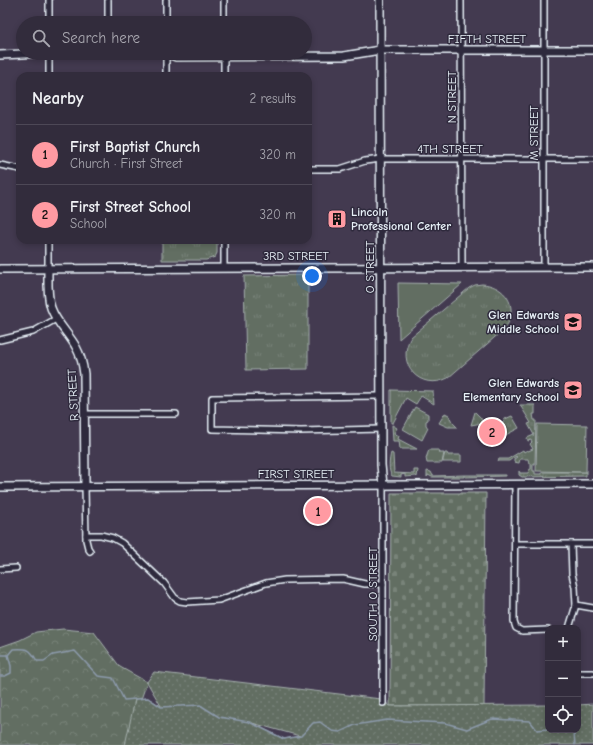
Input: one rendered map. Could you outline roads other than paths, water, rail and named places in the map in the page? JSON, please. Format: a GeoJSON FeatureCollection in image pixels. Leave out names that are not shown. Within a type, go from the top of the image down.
{"type":"FeatureCollection","features":[{"type":"Feature","properties":{"kind":"street"},"geometry":{"type":"LineString","coordinates":[[49,0],[49,16]]}},
{"type":"Feature","properties":{"kind":"street"},"geometry":{"type":"LineString","coordinates":[[108,0],[108,16]]}},
{"type":"Feature","properties":{"kind":"street"},"geometry":{"type":"LineString","coordinates":[[166,0],[166,16]]}},
{"type":"Feature","properties":{"kind":"street"},"geometry":{"type":"LineString","coordinates":[[224,0],[224,16]]}},
{"type":"Feature","properties":{"kind":"street","name":"O STREET"},"geometry":{"type":"LineString","coordinates":[[380,0],[381,464],[383,485]]}},
{"type":"Feature","properties":{"kind":"street","name":"N STREET"},"geometry":{"type":"LineString","coordinates":[[461,0],[462,267]]}},
{"type":"Feature","properties":{"kind":"street","name":"M STREET"},"geometry":{"type":"LineString","coordinates":[[544,0],[544,267]]}},
{"type":"Feature","properties":{"kind":"street","name":"FIFTH STREET"},"geometry":{"type":"LineString","coordinates":[[312,56],[344,56],[380,50],[593,50]]}},
{"type":"Feature","properties":{"kind":"street"},"geometry":{"type":"LineString","coordinates":[[0,55],[16,54]]}},
{"type":"Feature","properties":{"kind":"street"},"geometry":{"type":"LineString","coordinates":[[49,60],[49,72]]}},
{"type":"Feature","properties":{"kind":"street"},"geometry":{"type":"LineString","coordinates":[[166,60],[166,72]]}},
{"type":"Feature","properties":{"kind":"street"},"geometry":{"type":"LineString","coordinates":[[224,60],[224,72]]}},
{"type":"Feature","properties":{"kind":"street","name":"4TH STREET"},"geometry":{"type":"LineString","coordinates":[[312,169],[340,169],[365,161],[380,159],[593,158]]}},
{"type":"Feature","properties":{"kind":"street"},"geometry":{"type":"LineString","coordinates":[[0,165],[16,168]]}},
{"type":"Feature","properties":{"kind":"street","name":"R STREET"},"geometry":{"type":"LineString","coordinates":[[48,244],[48,298],[56,319],[76,347],[82,360],[85,388],[86,535],[87,545],[90,550]]}},
{"type":"Feature","properties":{"kind":"street"},"geometry":{"type":"LineString","coordinates":[[224,244],[224,268]]}},
{"type":"Feature","properties":{"kind":"street","name":"3RD STREET"},"geometry":{"type":"LineString","coordinates":[[0,269],[593,267]]}},
{"type":"Feature","properties":{"kind":"street"},"geometry":{"type":"LineString","coordinates":[[0,340],[32,332],[56,319]]}},
{"type":"Feature","properties":{"kind":"street"},"geometry":{"type":"LineString","coordinates":[[381,396],[212,398],[212,429],[301,431],[381,429]]}},
{"type":"Feature","properties":{"kind":"street"},"geometry":{"type":"LineString","coordinates":[[85,414],[176,414]]}},
{"type":"Feature","properties":{"kind":"street"},"geometry":{"type":"LineString","coordinates":[[515,484],[514,622],[516,628],[522,631],[545,630]]}},
{"type":"Feature","properties":{"kind":"street","name":"FIRST STREET"},"geometry":{"type":"LineString","coordinates":[[0,487],[593,484]]}},
{"type":"Feature","properties":{"kind":"street","name":"SOUTH O STREET"},"geometry":{"type":"LineString","coordinates":[[383,485],[384,703]]}},
{"type":"Feature","properties":{"kind":"street"},"geometry":{"type":"LineString","coordinates":[[86,535],[101,535],[113,538],[122,543],[164,583],[175,598],[180,601],[219,600],[266,583],[285,580],[343,579],[365,584],[384,584]]}},
{"type":"Feature","properties":{"kind":"street"},"geometry":{"type":"LineString","coordinates":[[515,544],[593,544]]}},
{"type":"Feature","properties":{"kind":"street"},"geometry":{"type":"LineString","coordinates":[[570,625],[576,605],[575,587],[572,574],[571,544]]}},
{"type":"Feature","properties":{"kind":"street"},"geometry":{"type":"LineString","coordinates":[[0,568],[16,568]]}},
{"type":"Feature","properties":{"kind":"street"},"geometry":{"type":"LineString","coordinates":[[576,605],[593,608]]}},
{"type":"Feature","properties":{"kind":"street"},"geometry":{"type":"LineString","coordinates":[[581,673],[593,673]]}},
{"type":"Feature","properties":{"kind":"waterway"},"geometry":{"type":"LineString","coordinates":[[0,655],[8,655],[13,649],[25,649],[30,651],[37,661],[44,661],[53,655],[75,651],[98,676],[113,678],[124,700],[148,698],[161,707],[200,705],[219,717],[249,722],[284,739],[301,736],[313,723],[320,722],[332,731],[340,732],[355,725],[387,720],[445,723],[467,729],[492,719],[530,721],[537,730],[545,729]]}},
{"type":"Feature","properties":{"kind":"waterway"},"geometry":{"type":"LineString","coordinates":[[0,676],[5,676],[11,673],[8,655]]}},
{"type":"Feature","properties":{"kind":"waterway"},"geometry":{"type":"LineString","coordinates":[[574,733],[575,745]]}},
{"type":"Feature","properties":{"kind":"place","name":"Lincoln Professional Center"},"geometry":{"type":"Point","coordinates":[337,219]}},
{"type":"Feature","properties":{"kind":"place","name":"Glen Edwards Middle School"},"geometry":{"type":"Point","coordinates":[573,322]}},
{"type":"Feature","properties":{"kind":"place","name":"Glen Edwards Elementary School"},"geometry":{"type":"Point","coordinates":[573,390]}},
{"type":"Feature","properties":{"kind":"place","name":"First Street School"},"geometry":{"type":"Point","coordinates":[492,432]}},
{"type":"Feature","properties":{"kind":"place","name":"First Baptist Church"},"geometry":{"type":"Point","coordinates":[318,511]}}]}
